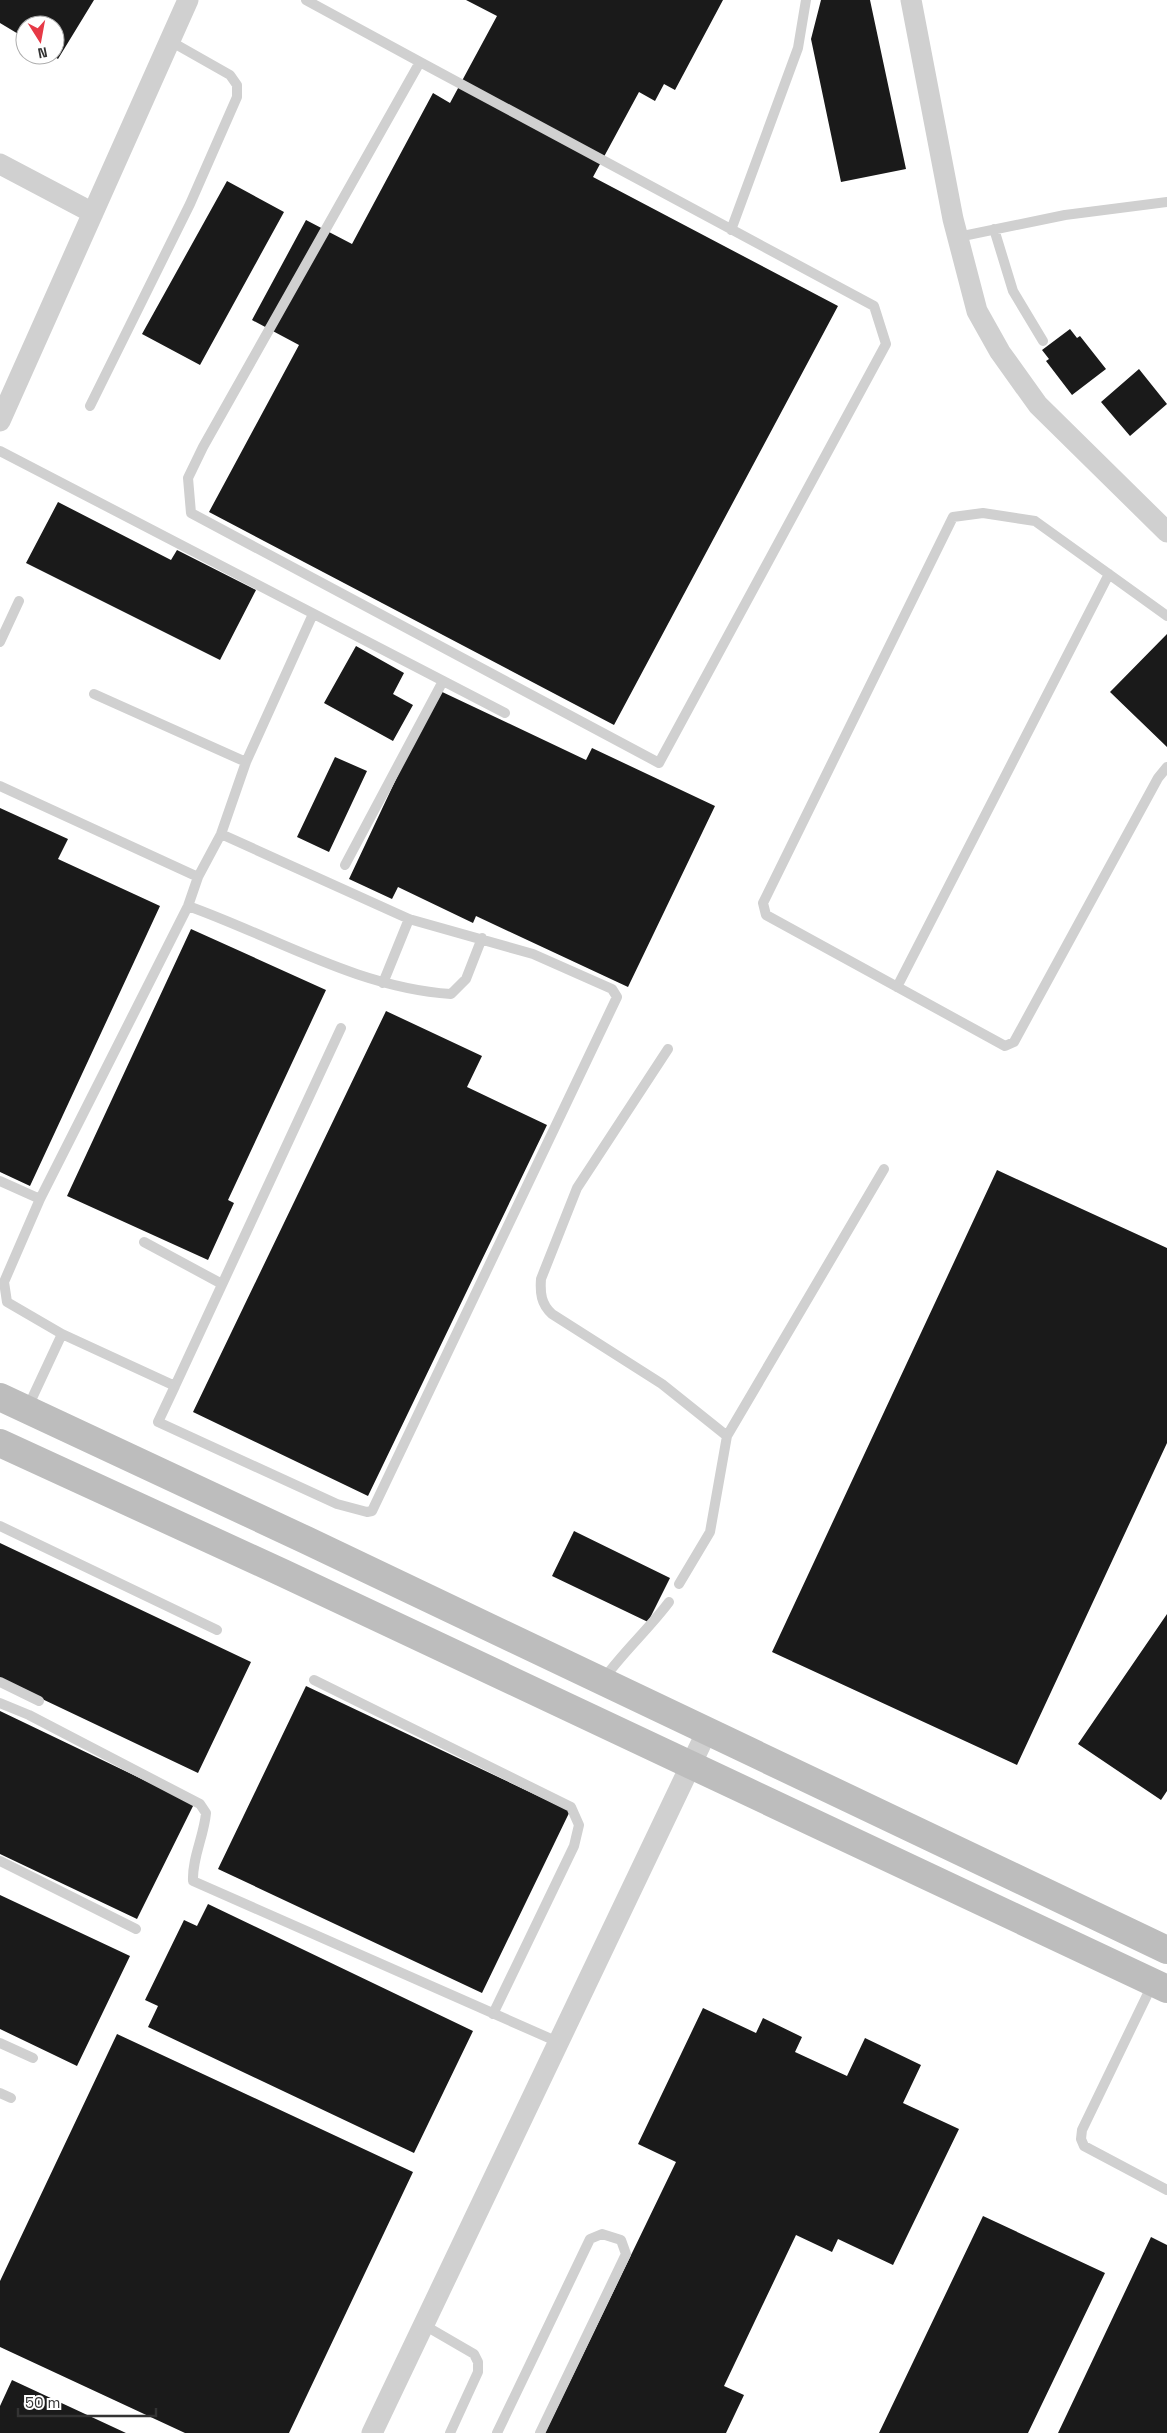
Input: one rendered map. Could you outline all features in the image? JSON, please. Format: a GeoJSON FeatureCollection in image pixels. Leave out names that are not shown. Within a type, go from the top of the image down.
{"type":"FeatureCollection","features":[{"type":"Feature","properties":{"kind":"street"},"geometry":{"type":"LineString","coordinates":[[0,421],[188,0]]}},
{"type":"Feature","properties":{"kind":"street"},"geometry":{"type":"LineString","coordinates":[[911,0],[958,237],[977,311],[1000,352],[1038,405],[1167,532]]}},
{"type":"Feature","properties":{"kind":"street"},"geometry":{"type":"LineString","coordinates":[[0,164],[93,213]]}},
{"type":"Feature","properties":{"kind":"street"},"geometry":{"type":"LineString","coordinates":[[0,1397],[707,1730],[1167,1950]]}},
{"type":"Feature","properties":{"kind":"street"},"geometry":{"type":"LineString","coordinates":[[0,1443],[1160,1986]]}},
{"type":"Feature","properties":{"kind":"street"},"geometry":{"type":"LineString","coordinates":[[454,1654],[470,1618]]}},
{"type":"Feature","properties":{"kind":"street"},"geometry":{"type":"LineString","coordinates":[[372,2433],[707,1730]]}},
{"type":"Feature","properties":{"kind":"lane"},"geometry":{"type":"LineString","coordinates":[[307,0],[874,306],[886,344],[659,763],[191,513],[188,478],[203,447],[420,62]]}},
{"type":"Feature","properties":{"kind":"lane"},"geometry":{"type":"LineString","coordinates":[[731,230],[798,48],[806,0]]}},
{"type":"Feature","properties":{"kind":"lane"},"geometry":{"type":"LineString","coordinates":[[90,406],[190,204],[236,105],[238,90],[236,81],[230,75],[170,41]]}},
{"type":"Feature","properties":{"kind":"lane"},"geometry":{"type":"LineString","coordinates":[[958,237],[1065,215],[1167,202]]}},
{"type":"Feature","properties":{"kind":"lane"},"geometry":{"type":"LineString","coordinates":[[994,229],[1013,291],[1043,341]]}},
{"type":"Feature","properties":{"kind":"lane"},"geometry":{"type":"LineString","coordinates":[[0,451],[505,713]]}},
{"type":"Feature","properties":{"kind":"lane"},"geometry":{"type":"LineString","coordinates":[[1167,616],[1035,520],[983,513],[953,517],[763,903],[766,914],[1005,1046],[1014,1042],[1158,778],[1167,768]]}},
{"type":"Feature","properties":{"kind":"lane"},"geometry":{"type":"LineString","coordinates":[[897,987],[1109,574]]}},
{"type":"Feature","properties":{"kind":"lane"},"geometry":{"type":"LineString","coordinates":[[0,642],[19,601]]}},
{"type":"Feature","properties":{"kind":"lane"},"geometry":{"type":"LineString","coordinates":[[175,1386],[62,1334],[7,1302],[4,1282],[40,1199],[188,906],[198,877],[221,834],[246,762],[313,614]]}},
{"type":"Feature","properties":{"kind":"lane"},"geometry":{"type":"LineString","coordinates":[[345,864],[443,681]]}},
{"type":"Feature","properties":{"kind":"lane"},"geometry":{"type":"LineString","coordinates":[[94,694],[246,762]]}},
{"type":"Feature","properties":{"kind":"lane"},"geometry":{"type":"LineString","coordinates":[[0,786],[198,877]]}},
{"type":"Feature","properties":{"kind":"lane"},"geometry":{"type":"LineString","coordinates":[[221,834],[409,919],[482,938],[533,954],[612,988],[617,997],[372,1511],[367,1512],[337,1504],[158,1422],[341,1028]]}},
{"type":"Feature","properties":{"kind":"lane"},"geometry":{"type":"LineString","coordinates":[[188,906],[364,978],[429,992],[451,994],[466,979],[482,938]]}},
{"type":"Feature","properties":{"kind":"lane"},"geometry":{"type":"LineString","coordinates":[[383,983],[409,919]]}},
{"type":"Feature","properties":{"kind":"lane"},"geometry":{"type":"LineString","coordinates":[[668,1049],[577,1188],[541,1279],[540,1292],[546,1308],[552,1314],[662,1384],[727,1436]]}},
{"type":"Feature","properties":{"kind":"lane"},"geometry":{"type":"LineString","coordinates":[[679,1584],[710,1532],[727,1436],[884,1169]]}},
{"type":"Feature","properties":{"kind":"lane"},"geometry":{"type":"LineString","coordinates":[[0,1181],[40,1199]]}},
{"type":"Feature","properties":{"kind":"lane"},"geometry":{"type":"LineString","coordinates":[[144,1242],[222,1284]]}},
{"type":"Feature","properties":{"kind":"lane"},"geometry":{"type":"LineString","coordinates":[[26,1410],[62,1334]]}},
{"type":"Feature","properties":{"kind":"lane"},"geometry":{"type":"LineString","coordinates":[[0,1526],[217,1630]]}},
{"type":"Feature","properties":{"kind":"lane"},"geometry":{"type":"LineString","coordinates":[[602,1681],[620,1656],[652,1626],[669,1602]]}},
{"type":"Feature","properties":{"kind":"lane"},"geometry":{"type":"LineString","coordinates":[[314,1680],[571,1807],[579,1825],[574,1846],[493,2014]]}},
{"type":"Feature","properties":{"kind":"lane"},"geometry":{"type":"LineString","coordinates":[[0,1682],[40,1701]]}},
{"type":"Feature","properties":{"kind":"lane"},"geometry":{"type":"LineString","coordinates":[[0,1704],[28,1715],[200,1804],[206,1813],[204,1830],[192,1869],[193,1881],[558,2042]]}},
{"type":"Feature","properties":{"kind":"lane"},"geometry":{"type":"LineString","coordinates":[[0,1861],[136,1929]]}},
{"type":"Feature","properties":{"kind":"lane"},"geometry":{"type":"LineString","coordinates":[[1160,1986],[1082,2130],[1081,2139],[1084,2146],[1167,2190]]}},
{"type":"Feature","properties":{"kind":"lane"},"geometry":{"type":"LineString","coordinates":[[0,2043],[33,2058]]}},
{"type":"Feature","properties":{"kind":"lane"},"geometry":{"type":"LineString","coordinates":[[0,2093],[11,2098]]}},
{"type":"Feature","properties":{"kind":"lane"},"geometry":{"type":"LineString","coordinates":[[497,2433],[590,2239],[602,2234],[621,2240],[626,2254],[540,2433]]}},
{"type":"Feature","properties":{"kind":"lane"},"geometry":{"type":"LineString","coordinates":[[424,2325],[474,2354],[478,2362],[478,2372],[450,2433]]}},
{"type":"Feature","properties":{"kind":"building"},"geometry":{"type":"Polygon","coordinates":[[[0,0],[94,0],[65,48],[65,15],[15,15],[15,32],[0,23],[0,0]]]}},
{"type":"Feature","properties":{"kind":"building"},"geometry":{"type":"Polygon","coordinates":[[[466,0],[723,0],[675,90],[664,84],[655,101],[639,92],[593,177],[838,306],[614,725],[209,512],[299,345],[252,320],[306,220],[352,244],[433,93],[450,103],[497,16],[466,0]]]}},
{"type":"Feature","properties":{"kind":"building"},"geometry":{"type":"Polygon","coordinates":[[[821,0],[870,0],[906,169],[841,182],[811,39],[821,0]]]}},
{"type":"Feature","properties":{"kind":"building"},"geometry":{"type":"Polygon","coordinates":[[[227,181],[284,212],[200,365],[142,334],[227,181]]]}},
{"type":"Feature","properties":{"kind":"building"},"geometry":{"type":"Polygon","coordinates":[[[1070,329],[1077,338],[1080,336],[1106,369],[1072,395],[1046,361],[1049,359],[1042,350],[1070,329]]]}},
{"type":"Feature","properties":{"kind":"building"},"geometry":{"type":"Polygon","coordinates":[[[1139,369],[1167,404],[1130,436],[1101,402],[1139,369]]]}},
{"type":"Feature","properties":{"kind":"building"},"geometry":{"type":"Polygon","coordinates":[[[58,502],[171,560],[177,550],[256,590],[220,660],[26,563],[58,502]]]}},
{"type":"Feature","properties":{"kind":"building"},"geometry":{"type":"Polygon","coordinates":[[[1167,634],[1167,747],[1110,692],[1167,634]]]}},
{"type":"Feature","properties":{"kind":"building"},"geometry":{"type":"Polygon","coordinates":[[[356,646],[404,673],[393,694],[413,705],[393,741],[324,703],[356,646]]]}},
{"type":"Feature","properties":{"kind":"building"},"geometry":{"type":"Polygon","coordinates":[[[438,690],[586,760],[592,748],[715,806],[628,987],[476,916],[473,923],[398,887],[392,899],[349,879],[438,690]]]}},
{"type":"Feature","properties":{"kind":"building"},"geometry":{"type":"Polygon","coordinates":[[[335,757],[367,771],[329,852],[297,837],[335,757]]]}},
{"type":"Feature","properties":{"kind":"building"},"geometry":{"type":"Polygon","coordinates":[[[0,808],[68,839],[58,859],[160,906],[30,1186],[0,1172],[0,808]]]}},
{"type":"Feature","properties":{"kind":"building"},"geometry":{"type":"Polygon","coordinates":[[[191,929],[326,990],[228,1200],[234,1203],[208,1260],[67,1196],[191,929]]]}},
{"type":"Feature","properties":{"kind":"building"},"geometry":{"type":"Polygon","coordinates":[[[386,1011],[482,1056],[467,1087],[547,1125],[368,1496],[193,1412],[386,1011]]]}},
{"type":"Feature","properties":{"kind":"building"},"geometry":{"type":"Polygon","coordinates":[[[997,1170],[1167,1248],[1167,1443],[1017,1765],[772,1652],[997,1170]]]}},
{"type":"Feature","properties":{"kind":"building"},"geometry":{"type":"Polygon","coordinates":[[[574,1531],[670,1578],[648,1622],[552,1576],[574,1531]]]}},
{"type":"Feature","properties":{"kind":"building"},"geometry":{"type":"Polygon","coordinates":[[[0,1543],[251,1662],[198,1773],[0,1679],[0,1543]]]}},
{"type":"Feature","properties":{"kind":"building"},"geometry":{"type":"Polygon","coordinates":[[[1167,1614],[1167,1791],[1161,1800],[1078,1744],[1167,1614]]]}},
{"type":"Feature","properties":{"kind":"building"},"geometry":{"type":"Polygon","coordinates":[[[306,1686],[570,1811],[482,1993],[218,1869],[306,1686]]]}},
{"type":"Feature","properties":{"kind":"building"},"geometry":{"type":"Polygon","coordinates":[[[0,1711],[194,1804],[137,1919],[0,1854],[0,1711]]]}},
{"type":"Feature","properties":{"kind":"building"},"geometry":{"type":"Polygon","coordinates":[[[0,1895],[130,1956],[77,2066],[0,2029],[0,1895]]]}},
{"type":"Feature","properties":{"kind":"building"},"geometry":{"type":"Polygon","coordinates":[[[208,1904],[473,2031],[414,2153],[148,2027],[158,2006],[145,2000],[184,1920],[197,1926],[208,1904]]]}},
{"type":"Feature","properties":{"kind":"building"},"geometry":{"type":"Polygon","coordinates":[[[703,2008],[756,2033],[763,2018],[802,2037],[795,2052],[847,2076],[865,2038],[921,2065],[903,2103],[959,2129],[893,2265],[838,2239],[832,2252],[796,2235],[724,2386],[744,2395],[726,2433],[545,2433],[676,2162],[638,2144],[703,2008]]]}},
{"type":"Feature","properties":{"kind":"building"},"geometry":{"type":"Polygon","coordinates":[[[117,2034],[413,2172],[289,2433],[185,2433],[0,2347],[0,2281],[117,2034]]]}},
{"type":"Feature","properties":{"kind":"building"},"geometry":{"type":"Polygon","coordinates":[[[983,2216],[1105,2273],[1028,2433],[879,2433],[983,2216]]]}},
{"type":"Feature","properties":{"kind":"building"},"geometry":{"type":"Polygon","coordinates":[[[1151,2237],[1167,2245],[1167,2433],[1058,2433],[1151,2237]]]}},
{"type":"Feature","properties":{"kind":"building"},"geometry":{"type":"Polygon","coordinates":[[[12,2380],[126,2433],[0,2433],[0,2406],[12,2380]]]}}]}
